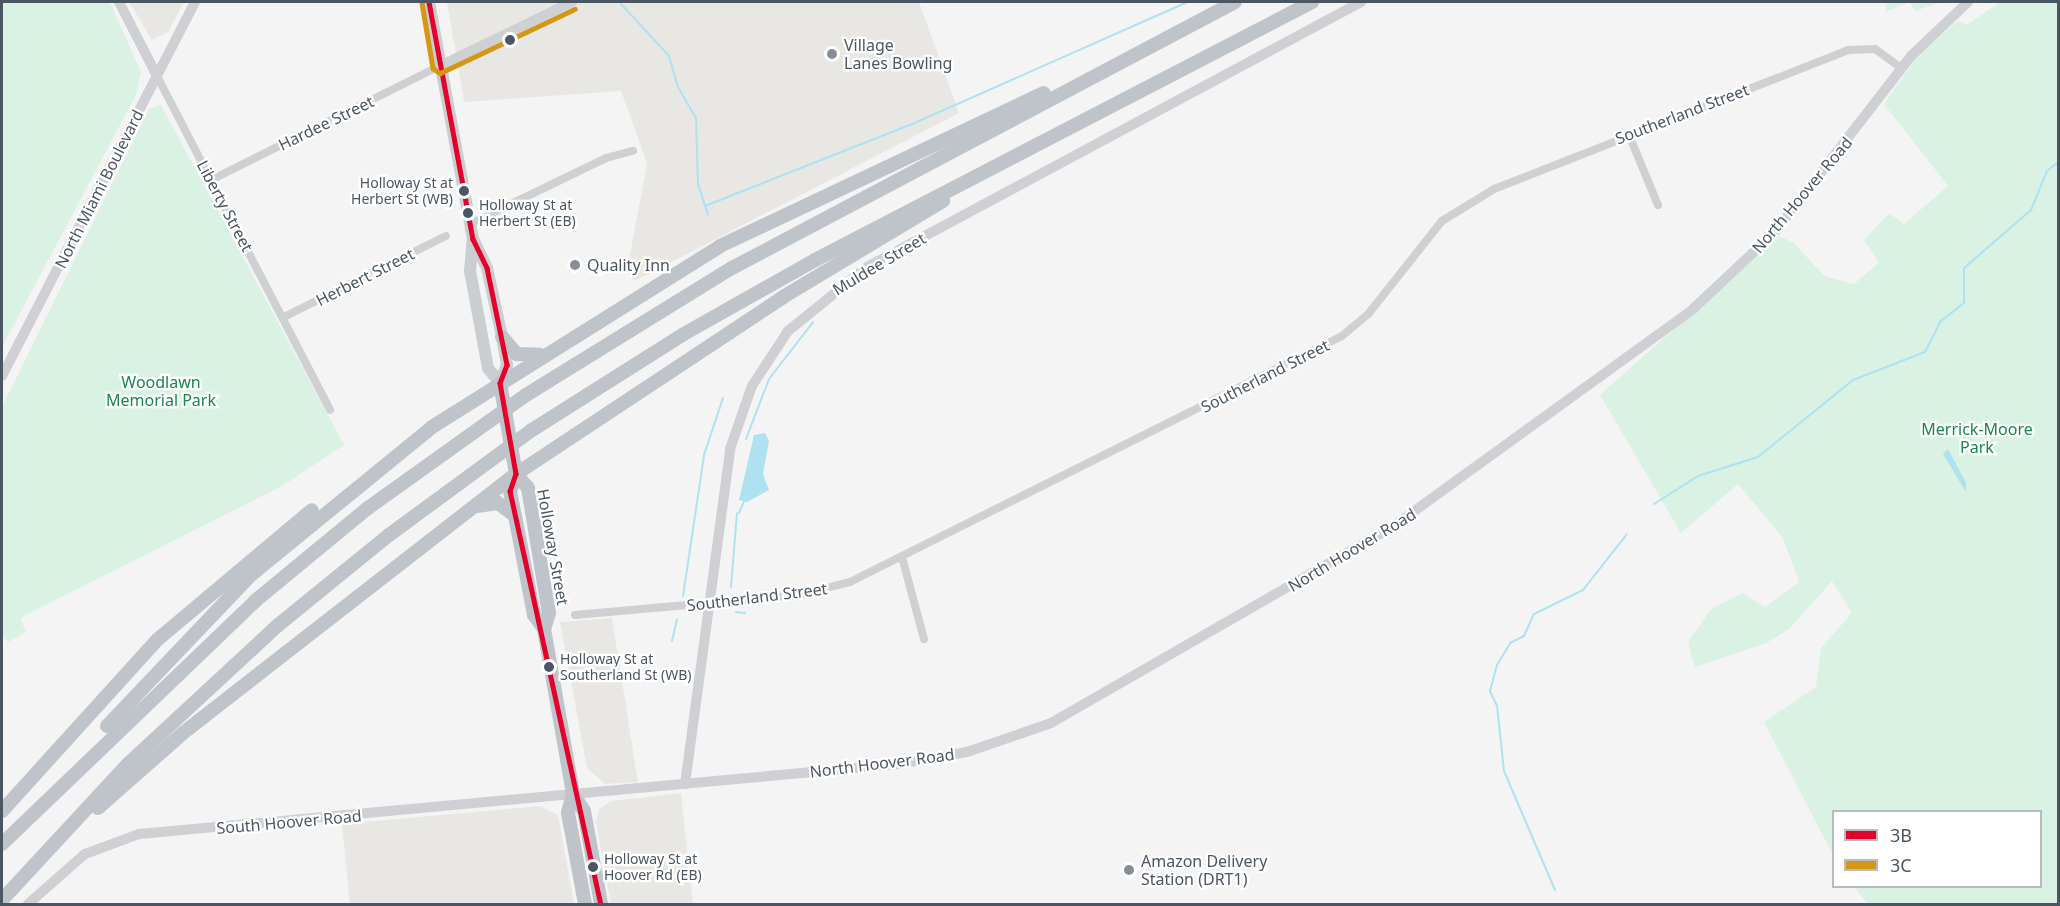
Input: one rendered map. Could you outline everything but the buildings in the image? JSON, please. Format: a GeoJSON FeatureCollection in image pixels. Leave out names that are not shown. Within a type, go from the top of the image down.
{"type":"FeatureCollection","features":[{"type":"Feature","properties":{"kind":"highway"},"geometry":{"type":"LineString","coordinates":[[56,786],[255,601],[484,423],[526,395],[732,268],[1235,2]]}},
{"type":"Feature","properties":{"kind":"highway"},"geometry":{"type":"LineString","coordinates":[[3,898],[127,765],[219,677],[345,569],[532,430],[748,297],[978,174],[1312,2]]}},
{"type":"Feature","properties":{"kind":"highway"},"geometry":{"type":"LineString","coordinates":[[2,811],[103,696],[185,614],[290,527],[500,383],[542,355],[788,210],[1120,61]]}},
{"type":"Feature","properties":{"kind":"highway"},"geometry":{"type":"LineString","coordinates":[[3,898],[183,733],[516,474],[978,174]]}},
{"type":"Feature","properties":{"kind":"highway"},"geometry":{"type":"LineString","coordinates":[[502,337],[517,354],[542,355]]}},
{"type":"Feature","properties":{"kind":"highway","name":"Holloway Street"},"geometry":{"type":"LineString","coordinates":[[500,383],[516,474],[510,491],[514,516],[534,615],[544,630],[573,794],[584,811],[601,904]]}},
{"type":"Feature","properties":{"kind":"highway"},"geometry":{"type":"LineString","coordinates":[[2,844],[196,628],[370,474]]}},
{"type":"Feature","properties":{"kind":"highway","name":"Holloway Street"},"geometry":{"type":"LineString","coordinates":[[516,474],[528,488],[539,546],[549,613],[544,630]]}},
{"type":"Feature","properties":{"kind":"highway"},"geometry":{"type":"LineString","coordinates":[[475,506],[498,503],[514,516]]}},
{"type":"Feature","properties":{"kind":"highway","name":"Holloway Street"},"geometry":{"type":"LineString","coordinates":[[573,794],[568,813],[585,904]]}},
{"type":"Feature","properties":{"kind":"main road","name":"Holloway Street"},"geometry":{"type":"LineString","coordinates":[[429,2],[473,239],[487,268],[502,337],[507,365],[500,383]]}},
{"type":"Feature","properties":{"kind":"main road","name":"Holloway Street"},"geometry":{"type":"LineString","coordinates":[[473,239],[470,271],[488,368],[500,383]]}},
{"type":"Feature","properties":{"kind":"street","name":"Liberty Street"},"geometry":{"type":"LineString","coordinates":[[119,2],[284,317],[330,410]]}},
{"type":"Feature","properties":{"kind":"street","name":"North Miami Boulevard"},"geometry":{"type":"LineString","coordinates":[[2,376],[195,2]]}},
{"type":"Feature","properties":{"kind":"street"},"geometry":{"type":"LineString","coordinates":[[440,66],[572,2]]}},
{"type":"Feature","properties":{"kind":"street","name":"Muldee Street"},"geometry":{"type":"LineString","coordinates":[[685,784],[727,465],[739,416],[768,357],[808,310],[867,267],[1361,2]]}},
{"type":"Feature","properties":{"kind":"street","name":"North Hoover Road"},"geometry":{"type":"LineString","coordinates":[[573,794],[930,760],[1011,738],[1100,698],[1325,568],[1463,478],[1722,284],[1805,196],[1901,68],[1968,2]]}},
{"type":"Feature","properties":{"kind":"street","name":"Southerland Street"},"geometry":{"type":"LineString","coordinates":[[575,615],[708,604],[822,591],[902,557],[1326,346],[1359,323],[1421,244],[1459,208],[1510,181],[1848,50],[1875,50],[1901,68]]}},
{"type":"Feature","properties":{"kind":"street","name":"Hardee Street"},"geometry":{"type":"LineString","coordinates":[[211,180],[440,66]]}},
{"type":"Feature","properties":{"kind":"street"},"geometry":{"type":"LineString","coordinates":[[1629,135],[1658,205]]}},
{"type":"Feature","properties":{"kind":"street"},"geometry":{"type":"LineString","coordinates":[[470,224],[606,158],[633,152]]}},
{"type":"Feature","properties":{"kind":"street","name":"Herbert Street"},"geometry":{"type":"LineString","coordinates":[[284,317],[446,236]]}},
{"type":"Feature","properties":{"kind":"street"},"geometry":{"type":"LineString","coordinates":[[902,557],[924,639]]}},
{"type":"Feature","properties":{"kind":"street","name":"South Hoover Road"},"geometry":{"type":"LineString","coordinates":[[28,904],[85,854],[139,834],[573,794]]}},
{"type":"Feature","properties":{"kind":"shaded area"},"geometry":{"type":"Polygon","coordinates":[[[129,2],[184,2],[168,32],[152,40],[129,2]]]}},
{"type":"Feature","properties":{"kind":"shaded area"},"geometry":{"type":"Polygon","coordinates":[[[447,2],[919,2],[959,113],[635,281],[627,271],[647,163],[621,91],[464,102],[447,2]]]}},
{"type":"Feature","properties":{"kind":"shaded area"},"geometry":{"type":"Polygon","coordinates":[[[612,618],[638,782],[605,784],[587,768],[560,622],[612,618]]]}},
{"type":"Feature","properties":{"kind":"shaded area"},"geometry":{"type":"Polygon","coordinates":[[[681,793],[693,904],[611,904],[596,822],[599,809],[612,801],[681,793]]]}},
{"type":"Feature","properties":{"kind":"shaded area"},"geometry":{"type":"Polygon","coordinates":[[[540,806],[558,815],[574,904],[350,904],[342,824],[540,806]]]}},
{"type":"Feature","properties":{"kind":"green space"},"geometry":{"type":"Polygon","coordinates":[[[2,2],[110,2],[141,72],[136,95],[2,347],[2,2]]]}},
{"type":"Feature","properties":{"kind":"green space"},"geometry":{"type":"Polygon","coordinates":[[[1887,2],[1910,2],[1885,12],[1887,2]]]}},
{"type":"Feature","properties":{"kind":"green space"},"geometry":{"type":"Polygon","coordinates":[[[1910,2],[1941,2],[1915,11],[1910,2]]]}},
{"type":"Feature","properties":{"kind":"green space","name":"Merrick-Moore Park"},"geometry":{"type":"Polygon","coordinates":[[[2000,2],[2058,2],[2058,904],[1868,904],[1855,888],[2042,888],[2042,810],[1832,810],[1832,853],[1764,722],[1816,687],[1821,648],[1852,613],[1832,581],[1789,629],[1766,643],[1695,667],[1688,642],[1711,609],[1742,593],[1765,607],[1799,582],[1783,538],[1738,484],[1681,533],[1600,395],[1779,236],[1794,243],[1824,276],[1854,284],[1879,262],[1864,240],[1889,213],[1904,224],[1948,186],[1884,104],[1922,50],[1958,21],[1967,25],[2000,2]]]}},
{"type":"Feature","properties":{"kind":"green space","name":"Woodlawn Memorial Park"},"geometry":{"type":"Polygon","coordinates":[[[161,105],[344,445],[282,486],[20,618],[26,632],[8,642],[2,635],[2,407],[149,109],[161,105]]]}},
{"type":"Feature","properties":{"kind":"water"},"geometry":{"type":"Polygon","coordinates":[[[765,433],[769,441],[763,474],[769,490],[747,502],[739,500],[754,435],[765,433]]]}},
{"type":"Feature","properties":{"kind":"water"},"geometry":{"type":"Polygon","coordinates":[[[1948,449],[1966,483],[1966,492],[1943,454],[1948,449]]]}},
{"type":"Feature","properties":{"kind":"waterway"},"geometry":{"type":"LineString","coordinates":[[705,206],[910,125],[1187,2]]}},
{"type":"Feature","properties":{"kind":"waterway"},"geometry":{"type":"LineString","coordinates":[[621,4],[669,56],[678,87],[696,118],[698,184],[708,214]]}},
{"type":"Feature","properties":{"kind":"waterway"},"geometry":{"type":"LineString","coordinates":[[1654,504],[1698,476],[1758,457],[1853,380],[1925,352],[1941,321],[1964,303],[1964,268],[2031,210],[2047,171],[2058,162]]}},
{"type":"Feature","properties":{"kind":"waterway"},"geometry":{"type":"LineString","coordinates":[[746,439],[769,379],[813,322]]}},
{"type":"Feature","properties":{"kind":"waterway"},"geometry":{"type":"LineString","coordinates":[[683,596],[704,455],[723,398]]}},
{"type":"Feature","properties":{"kind":"waterway"},"geometry":{"type":"LineString","coordinates":[[739,513],[744,501]]}},
{"type":"Feature","properties":{"kind":"waterway"},"geometry":{"type":"LineString","coordinates":[[731,587],[737,513]]}},
{"type":"Feature","properties":{"kind":"waterway"},"geometry":{"type":"LineString","coordinates":[[1555,890],[1504,771],[1497,706],[1490,691],[1497,665],[1510,643],[1524,636],[1534,614],[1583,590],[1627,534]]}},
{"type":"Feature","properties":{"kind":"waterway"},"geometry":{"type":"LineString","coordinates":[[736,612],[745,613]]}},
{"type":"Feature","properties":{"kind":"waterway"},"geometry":{"type":"LineString","coordinates":[[672,641],[677,620]]}},
{"type":"Feature","properties":{"kind":"transit line","name":"3B"},"geometry":{"type":"LineString","coordinates":[[429,2],[473,239],[487,268],[507,365],[500,383],[516,474],[510,491],[601,904]]}},
{"type":"Feature","properties":{"kind":"transit line","name":"3C"},"geometry":{"type":"LineString","coordinates":[[422,3],[433,68],[440,73],[575,9]]}},
{"type":"Feature","properties":{"kind":"place","name":"Village Lanes Bowling"},"geometry":{"type":"Point","coordinates":[832,54]}},
{"type":"Feature","properties":{"kind":"place","name":"Holloway St at Herbert St (WB)"},"geometry":{"type":"Point","coordinates":[464,191]}},
{"type":"Feature","properties":{"kind":"place","name":"Holloway St at Herbert St (EB)"},"geometry":{"type":"Point","coordinates":[468,213]}},
{"type":"Feature","properties":{"kind":"place","name":"Quality Inn"},"geometry":{"type":"Point","coordinates":[575,265]}},
{"type":"Feature","properties":{"kind":"place","name":"Holloway St at Southerland St (WB)"},"geometry":{"type":"Point","coordinates":[549,667]}},
{"type":"Feature","properties":{"kind":"place","name":"Holloway St at Hoover Rd (EB)"},"geometry":{"type":"Point","coordinates":[593,867]}},
{"type":"Feature","properties":{"kind":"place","name":"Amazon Delivery Station (DRT1)"},"geometry":{"type":"Point","coordinates":[1129,870]}}]}
